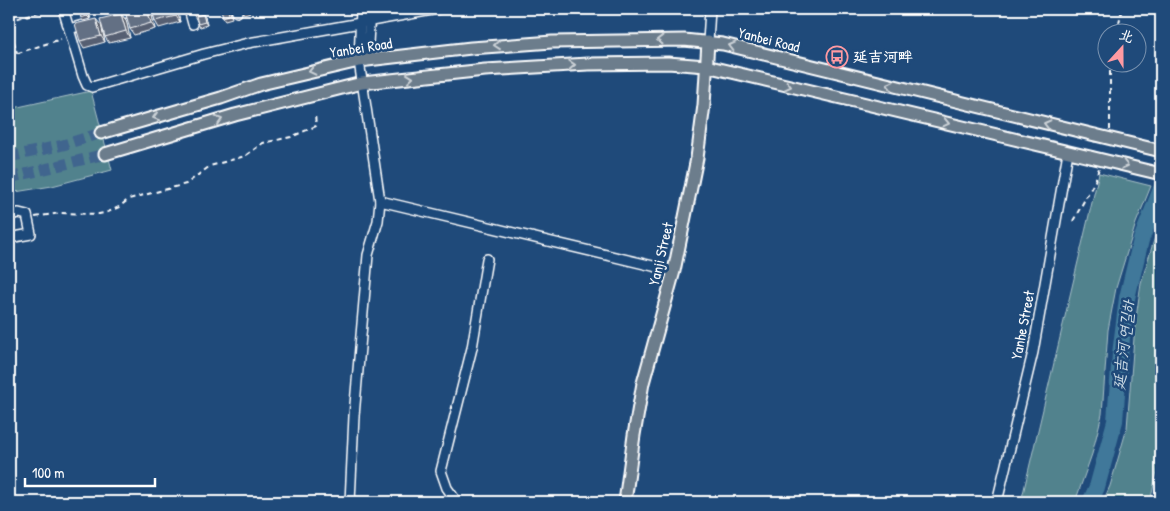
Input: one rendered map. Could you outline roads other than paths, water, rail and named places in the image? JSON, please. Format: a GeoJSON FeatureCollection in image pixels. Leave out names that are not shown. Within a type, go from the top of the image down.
{"type":"FeatureCollection","features":[{"type":"Feature","properties":{"kind":"main road","name":"Yanbei Road"},"geometry":{"type":"LineString","coordinates":[[101,134],[261,84],[363,61],[470,48],[552,42],[621,40],[708,42],[1161,151]]}},
{"type":"Feature","properties":{"kind":"main road","name":"Yanji Street"},"geometry":{"type":"LineString","coordinates":[[625,502],[643,383],[674,271],[697,158],[704,105],[708,42]]}},
{"type":"Feature","properties":{"kind":"main road"},"geometry":{"type":"LineString","coordinates":[[105,154],[252,110],[362,83],[485,70],[588,64],[668,63],[706,66],[1161,174]]}},
{"type":"Feature","properties":{"kind":"street"},"geometry":{"type":"LineString","coordinates":[[63,9],[83,76],[87,85],[92,87],[223,49],[365,21],[438,9]]}},
{"type":"Feature","properties":{"kind":"street"},"geometry":{"type":"LineString","coordinates":[[93,9],[97,21]]}},
{"type":"Feature","properties":{"kind":"street"},"geometry":{"type":"LineString","coordinates":[[69,29],[140,9]]}},
{"type":"Feature","properties":{"kind":"street"},"geometry":{"type":"LineString","coordinates":[[189,9],[193,24]]}},
{"type":"Feature","properties":{"kind":"street"},"geometry":{"type":"LineString","coordinates":[[361,9],[365,21]]}},
{"type":"Feature","properties":{"kind":"street"},"geometry":{"type":"LineString","coordinates":[[350,502],[354,416],[368,255],[378,221],[380,201],[362,83],[365,21],[370,9]]}},
{"type":"Feature","properties":{"kind":"street","name":"Yanji Street"},"geometry":{"type":"LineString","coordinates":[[708,42],[710,9]]}},
{"type":"Feature","properties":{"kind":"street","name":"Yanhe Street"},"geometry":{"type":"LineString","coordinates":[[997,502],[1033,352],[1068,152]]}},
{"type":"Feature","properties":{"kind":"street"},"geometry":{"type":"LineString","coordinates":[[380,201],[674,271]]}},
{"type":"Feature","properties":{"kind":"street"},"geometry":{"type":"LineString","coordinates":[[9,215],[26,213],[31,234],[9,238]]}},
{"type":"Feature","properties":{"kind":"street"},"geometry":{"type":"LineString","coordinates":[[457,502],[447,488],[441,471],[472,348],[487,258]]}},
{"type":"Feature","properties":{"kind":"waterway","name":"延吉河 연길하"},"geometry":{"type":"LineString","coordinates":[[1090,502],[1097,487],[1115,421],[1120,354],[1127,298],[1141,240],[1161,189]]}},
{"type":"Feature","properties":{"kind":"tunnel"},"geometry":{"type":"LineString","coordinates":[[9,157],[63,145],[101,133]]}},
{"type":"Feature","properties":{"kind":"tunnel"},"geometry":{"type":"LineString","coordinates":[[9,178],[105,154]]}},
{"type":"Feature","properties":{"kind":"place","name":"延吉河畔"},"geometry":{"type":"Point","coordinates":[837,57]}}]}
